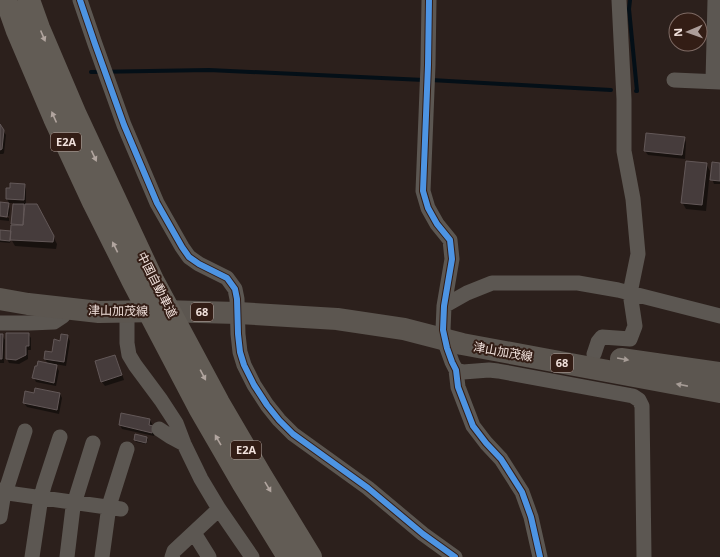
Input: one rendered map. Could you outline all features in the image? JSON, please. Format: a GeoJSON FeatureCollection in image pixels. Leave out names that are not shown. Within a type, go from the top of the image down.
{"type":"FeatureCollection","features":[{"type":"Feature","properties":{"kind":"highway","name":"中国自動車道"},"geometry":{"type":"LineString","coordinates":[[6,0],[54,118],[93,202],[143,281],[174,341],[199,408],[288,557]]}},
{"type":"Feature","properties":{"kind":"highway","name":"中国自動車道"},"geometry":{"type":"LineString","coordinates":[[29,0],[39,28],[143,281]]}},
{"type":"Feature","properties":{"kind":"highway","name":"中国自動車道"},"geometry":{"type":"LineString","coordinates":[[174,341],[219,403],[311,557]]}},
{"type":"Feature","properties":{"kind":"main road","name":"津山加茂線"},"geometry":{"type":"LineString","coordinates":[[0,299],[66,309],[99,312],[162,311],[238,313],[337,319],[444,335],[594,354],[639,362],[720,373]]}},
{"type":"Feature","properties":{"kind":"main road","name":"津山加茂線"},"geometry":{"type":"LineString","coordinates":[[444,335],[720,392]]}},
{"type":"Feature","properties":{"kind":"street"},"geometry":{"type":"LineString","coordinates":[[80,0],[124,126],[158,203],[189,257],[199,264],[227,278],[235,289],[237,299],[240,352],[244,366],[267,405],[293,434],[368,488],[423,534],[454,557]]}},
{"type":"Feature","properties":{"kind":"street"},"geometry":{"type":"LineString","coordinates":[[429,0],[423,191],[428,208],[437,224],[450,240],[452,259],[444,306],[444,335],[447,348],[456,370],[458,387],[473,426],[501,459],[522,492],[531,517],[540,557]]}},
{"type":"Feature","properties":{"kind":"street"},"geometry":{"type":"LineString","coordinates":[[594,354],[598,342],[602,337],[630,339],[635,326],[630,293],[638,254],[633,199],[624,152],[624,99],[619,0]]}},
{"type":"Feature","properties":{"kind":"street"},"geometry":{"type":"LineString","coordinates":[[674,80],[716,82],[715,0]]}},
{"type":"Feature","properties":{"kind":"street"},"geometry":{"type":"LineString","coordinates":[[444,306],[467,293],[492,283],[578,283],[618,290],[720,316]]}},
{"type":"Feature","properties":{"kind":"street"},"geometry":{"type":"LineString","coordinates":[[0,323],[54,322],[63,316],[66,309]]}},
{"type":"Feature","properties":{"kind":"street"},"geometry":{"type":"LineString","coordinates":[[127,312],[127,343],[129,355],[176,423],[184,444],[201,479],[219,509],[252,557]]}},
{"type":"Feature","properties":{"kind":"street"},"geometry":{"type":"LineString","coordinates":[[456,370],[463,372],[489,370],[498,371],[633,396],[639,400],[642,406],[644,557]]}},
{"type":"Feature","properties":{"kind":"street"},"geometry":{"type":"LineString","coordinates":[[160,429],[184,444]]}},
{"type":"Feature","properties":{"kind":"street"},"geometry":{"type":"LineString","coordinates":[[0,517],[2,492],[8,484],[25,431]]}},
{"type":"Feature","properties":{"kind":"street"},"geometry":{"type":"LineString","coordinates":[[32,557],[41,497],[60,437]]}},
{"type":"Feature","properties":{"kind":"street"},"geometry":{"type":"LineString","coordinates":[[67,557],[75,502],[93,443]]}},
{"type":"Feature","properties":{"kind":"street"},"geometry":{"type":"LineString","coordinates":[[102,557],[115,508],[127,448]]}},
{"type":"Feature","properties":{"kind":"street"},"geometry":{"type":"LineString","coordinates":[[2,492],[115,508]]}},
{"type":"Feature","properties":{"kind":"street"},"geometry":{"type":"LineString","coordinates":[[172,557],[174,551],[219,509]]}},
{"type":"Feature","properties":{"kind":"street"},"geometry":{"type":"LineString","coordinates":[[194,533],[209,557]]}},
{"type":"Feature","properties":{"kind":"building"},"geometry":{"type":"Polygon","coordinates":[[[0,124],[4,130],[2,149],[0,150],[0,124]]]}},
{"type":"Feature","properties":{"kind":"building"},"geometry":{"type":"Polygon","coordinates":[[[646,133],[685,137],[682,155],[644,151],[646,133]]]}},
{"type":"Feature","properties":{"kind":"building"},"geometry":{"type":"Polygon","coordinates":[[[686,161],[707,163],[702,205],[681,203],[686,161]]]}},
{"type":"Feature","properties":{"kind":"building"},"geometry":{"type":"Polygon","coordinates":[[[712,162],[720,163],[720,181],[710,180],[712,162]]]}},
{"type":"Feature","properties":{"kind":"building"},"geometry":{"type":"Polygon","coordinates":[[[10,183],[25,184],[24,200],[6,199],[6,188],[10,188],[10,183]]]}},
{"type":"Feature","properties":{"kind":"building"},"geometry":{"type":"Polygon","coordinates":[[[0,202],[9,203],[7,217],[0,216],[0,202]]]}},
{"type":"Feature","properties":{"kind":"building"},"geometry":{"type":"Polygon","coordinates":[[[13,204],[24,204],[23,225],[11,224],[13,204]]]}},
{"type":"Feature","properties":{"kind":"building"},"geometry":{"type":"Polygon","coordinates":[[[25,204],[37,204],[54,236],[53,242],[10,240],[11,225],[23,225],[25,204]]]}},
{"type":"Feature","properties":{"kind":"building"},"geometry":{"type":"Polygon","coordinates":[[[0,230],[11,231],[10,241],[0,240],[0,230]]]}},
{"type":"Feature","properties":{"kind":"building"},"geometry":{"type":"Polygon","coordinates":[[[6,333],[29,333],[29,346],[26,346],[26,355],[16,360],[6,359],[6,333]]]}},
{"type":"Feature","properties":{"kind":"building"},"geometry":{"type":"Polygon","coordinates":[[[0,334],[3,334],[2,359],[0,359],[0,334]]]}},
{"type":"Feature","properties":{"kind":"building"},"geometry":{"type":"Polygon","coordinates":[[[61,334],[68,335],[64,362],[44,359],[45,351],[52,352],[54,339],[60,341],[61,334]]]}},
{"type":"Feature","properties":{"kind":"building"},"geometry":{"type":"Polygon","coordinates":[[[115,355],[122,375],[101,382],[95,361],[115,355]]]}},
{"type":"Feature","properties":{"kind":"building"},"geometry":{"type":"Polygon","coordinates":[[[38,361],[57,365],[54,383],[32,378],[38,361]]]}},
{"type":"Feature","properties":{"kind":"building"},"geometry":{"type":"Polygon","coordinates":[[[35,388],[60,393],[57,410],[23,403],[25,391],[34,393],[35,388]]]}},
{"type":"Feature","properties":{"kind":"building"},"geometry":{"type":"Polygon","coordinates":[[[121,413],[150,419],[149,425],[153,426],[152,433],[119,425],[121,413]]]}},
{"type":"Feature","properties":{"kind":"building"},"geometry":{"type":"Polygon","coordinates":[[[135,434],[147,437],[146,443],[134,440],[135,434]]]}},
{"type":"Feature","properties":{"kind":"waterway"},"geometry":{"type":"LineString","coordinates":[[630,0],[629,9],[636,91]]}},
{"type":"Feature","properties":{"kind":"waterway"},"geometry":{"type":"LineString","coordinates":[[91,72],[209,70],[424,80]]}},
{"type":"Feature","properties":{"kind":"waterway"},"geometry":{"type":"LineString","coordinates":[[431,80],[611,90]]}},
{"type":"Feature","properties":{"kind":"cycle path"},"geometry":{"type":"LineString","coordinates":[[80,0],[124,125],[157,203],[189,257],[199,264],[227,278],[235,289],[237,299],[240,352],[244,365],[254,385],[267,405],[293,434],[368,488],[423,534],[455,557]]}},
{"type":"Feature","properties":{"kind":"cycle path"},"geometry":{"type":"LineString","coordinates":[[429,0],[423,191],[428,208],[437,224],[450,240],[452,259],[444,306],[443,330],[447,348],[456,370],[458,387],[473,426],[501,459],[522,492],[531,517],[540,557]]}}]}
